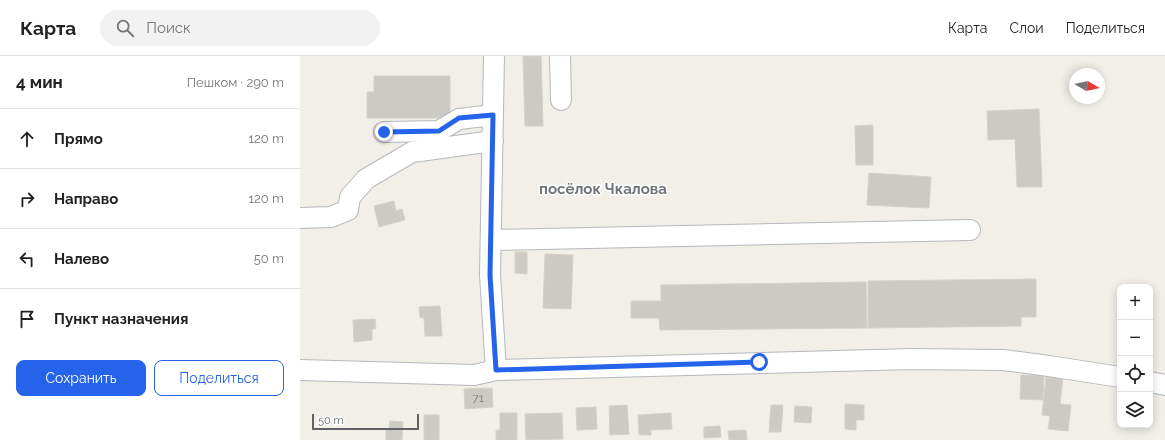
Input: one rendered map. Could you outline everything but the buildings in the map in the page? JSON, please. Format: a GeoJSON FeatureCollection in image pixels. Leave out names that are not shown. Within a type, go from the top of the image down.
{"type":"FeatureCollection","features":[{"type":"Feature","properties":{"kind":"street"},"geometry":{"type":"LineString","coordinates":[[494,56],[492,240],[490,275],[496,370]]}},
{"type":"Feature","properties":{"kind":"street"},"geometry":{"type":"LineString","coordinates":[[560,56],[561,100]]}},
{"type":"Feature","properties":{"kind":"street"},"geometry":{"type":"LineString","coordinates":[[384,132],[439,131],[459,118],[493,115]]}},
{"type":"Feature","properties":{"kind":"street"},"geometry":{"type":"LineString","coordinates":[[300,218],[331,217],[348,210],[350,197],[366,179],[412,152],[493,141]]}},
{"type":"Feature","properties":{"kind":"street"},"geometry":{"type":"LineString","coordinates":[[492,240],[970,230]]}},
{"type":"Feature","properties":{"kind":"street"},"geometry":{"type":"LineString","coordinates":[[300,370],[474,375],[496,370],[912,359],[1003,360],[1117,377]]}},
{"type":"Feature","properties":{"kind":"street"},"geometry":{"type":"LineString","coordinates":[[1153,383],[1165,385]]}},
{"type":"Feature","properties":{"kind":"district","name":"посёлок Чкалова"},"geometry":{"type":"Point","coordinates":[603,189]}},
{"type":"Feature","properties":{"kind":"route"},"geometry":{"type":"LineString","coordinates":[[384,132],[439,131],[459,118],[493,115],[492,240],[490,275],[496,370],[759,362]]}}]}
